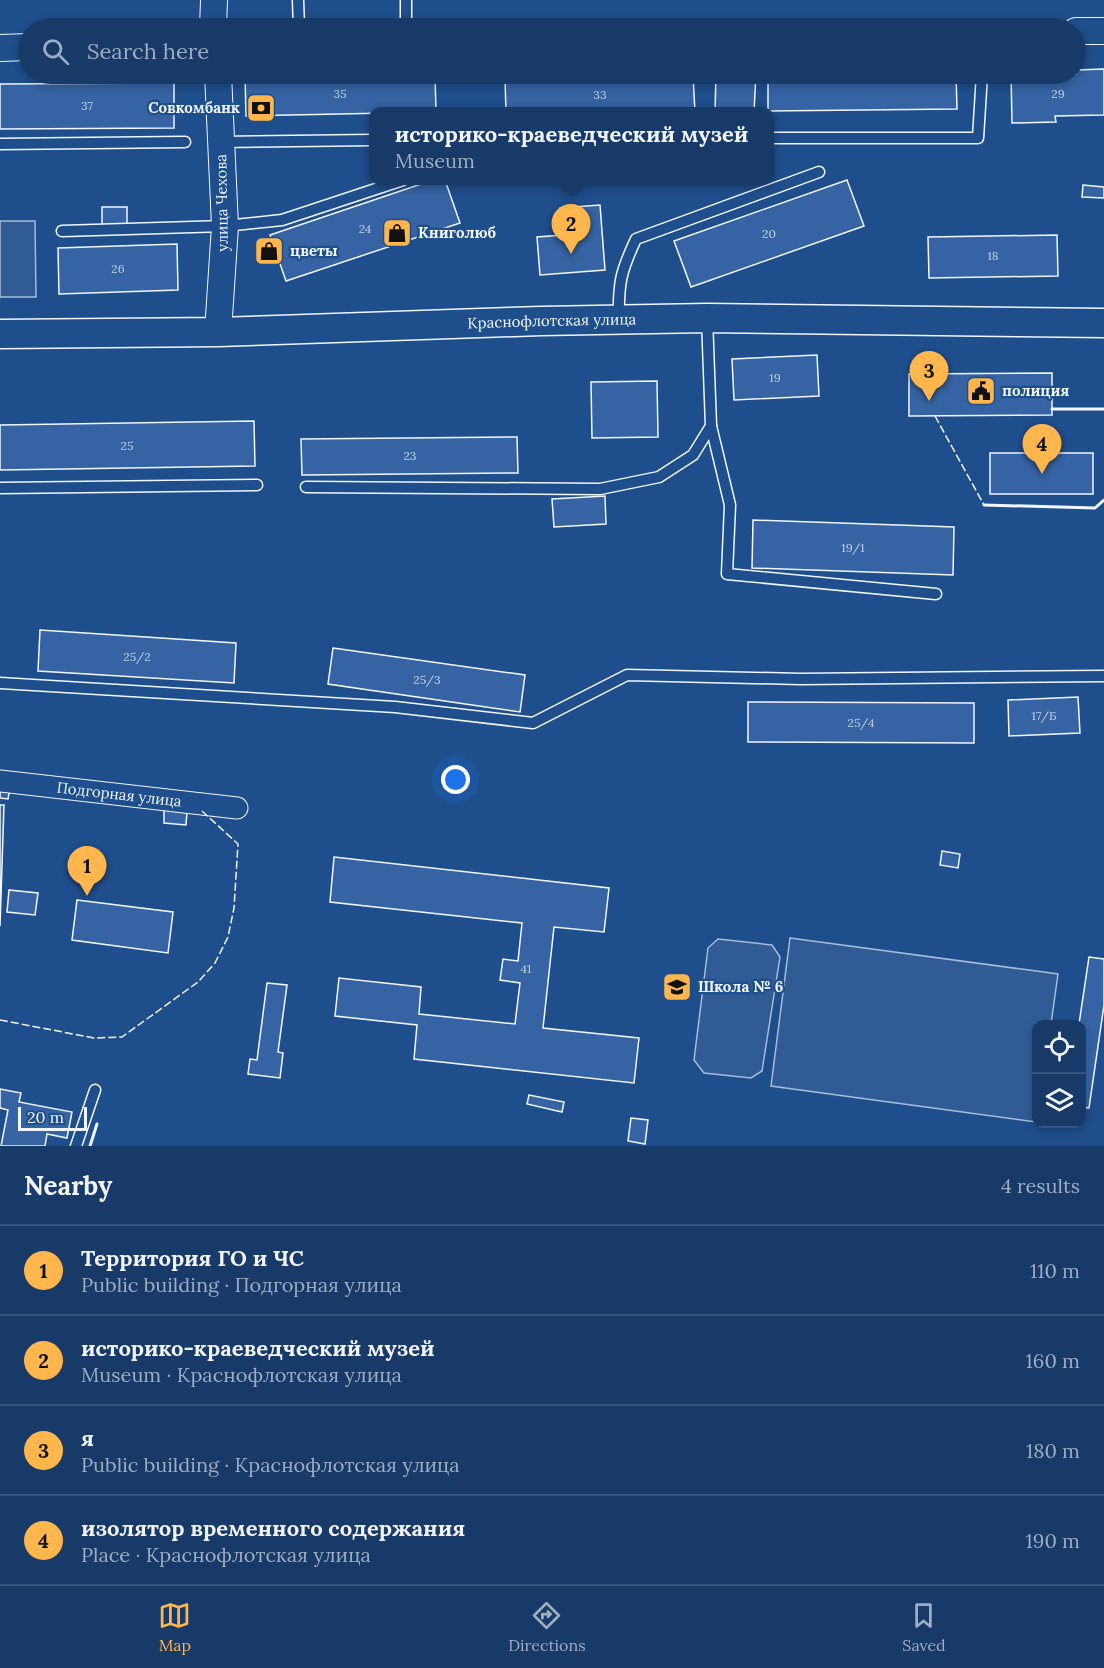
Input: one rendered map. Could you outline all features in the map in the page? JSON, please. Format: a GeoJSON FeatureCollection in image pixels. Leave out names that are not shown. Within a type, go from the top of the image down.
{"type":"FeatureCollection","features":[{"type":"Feature","properties":{"kind":"main road","name":"Краснофлотская улица"},"geometry":{"type":"LineString","coordinates":[[0,334],[218,332],[707,318],[1104,323]]}},
{"type":"Feature","properties":{"kind":"street"},"geometry":{"type":"LineString","coordinates":[[213,18],[214,0]]}},
{"type":"Feature","properties":{"kind":"street"},"geometry":{"type":"LineString","coordinates":[[1086,31],[1104,31]]}},
{"type":"Feature","properties":{"kind":"street"},"geometry":{"type":"LineString","coordinates":[[0,48],[18,47]]}},
{"type":"Feature","properties":{"kind":"street","name":"улица Чехова"},"geometry":{"type":"LineString","coordinates":[[218,84],[225,226],[218,332]]}},
{"type":"Feature","properties":{"kind":"street","name":"Подгорная улица"},"geometry":{"type":"LineString","coordinates":[[0,781],[237,808]]}},
{"type":"Feature","properties":{"kind":"lane"},"geometry":{"type":"LineString","coordinates":[[298,0],[299,18]]}},
{"type":"Feature","properties":{"kind":"lane"},"geometry":{"type":"LineString","coordinates":[[406,0],[406,18]]}},
{"type":"Feature","properties":{"kind":"lane"},"geometry":{"type":"LineString","coordinates":[[774,138],[978,138],[981,84]]}},
{"type":"Feature","properties":{"kind":"lane"},"geometry":{"type":"LineString","coordinates":[[221,142],[369,140]]}},
{"type":"Feature","properties":{"kind":"lane"},"geometry":{"type":"LineString","coordinates":[[0,144],[185,142]]}},
{"type":"Feature","properties":{"kind":"lane"},"geometry":{"type":"LineString","coordinates":[[619,319],[618,285],[623,266],[636,239],[819,172]]}},
{"type":"Feature","properties":{"kind":"lane"},"geometry":{"type":"LineString","coordinates":[[62,231],[225,226],[282,220],[388,185]]}},
{"type":"Feature","properties":{"kind":"lane"},"geometry":{"type":"LineString","coordinates":[[707,318],[711,426],[730,506],[727,574],[936,594]]}},
{"type":"Feature","properties":{"kind":"lane"},"geometry":{"type":"LineString","coordinates":[[306,487],[551,490],[612,487],[659,477],[693,455],[711,426]]}},
{"type":"Feature","properties":{"kind":"lane"},"geometry":{"type":"LineString","coordinates":[[0,488],[257,485]]}},
{"type":"Feature","properties":{"kind":"lane"},"geometry":{"type":"LineString","coordinates":[[0,683],[395,707],[532,723],[627,675],[801,679],[1104,676]]}},
{"type":"Feature","properties":{"kind":"lane"},"geometry":{"type":"LineString","coordinates":[[76,1146],[95,1090]]}},
{"type":"Feature","properties":{"kind":"shaded area"},"geometry":{"type":"Polygon","coordinates":[[[0,221],[35,221],[36,297],[0,297],[0,221]]]}},
{"type":"Feature","properties":{"kind":"shaded area"},"geometry":{"type":"Polygon","coordinates":[[[790,938],[1058,974],[1052,1020],[1032,1020],[1032,1121],[771,1086],[790,938]]]}},
{"type":"Feature","properties":{"kind":"shaded area"},"geometry":{"type":"Polygon","coordinates":[[[718,939],[772,945],[780,957],[762,1071],[751,1078],[704,1073],[694,1060],[708,948],[718,939]]]}},
{"type":"Feature","properties":{"kind":"building"},"geometry":{"type":"Polygon","coordinates":[[[1104,69],[1104,115],[1055,116],[1056,122],[1012,123],[1011,84],[1086,84],[1086,70],[1104,69]]]}},
{"type":"Feature","properties":{"kind":"building"},"geometry":{"type":"Polygon","coordinates":[[[0,84],[174,84],[174,128],[0,129],[0,84]]]}},
{"type":"Feature","properties":{"kind":"building"},"geometry":{"type":"Polygon","coordinates":[[[245,84],[435,84],[436,107],[369,107],[369,113],[246,116],[245,84]]]}},
{"type":"Feature","properties":{"kind":"building"},"geometry":{"type":"Polygon","coordinates":[[[505,84],[693,84],[695,107],[506,107],[505,84]]]}},
{"type":"Feature","properties":{"kind":"building"},"geometry":{"type":"Polygon","coordinates":[[[716,84],[755,84],[754,107],[715,107],[716,84]]]}},
{"type":"Feature","properties":{"kind":"building"},"geometry":{"type":"Polygon","coordinates":[[[768,84],[956,84],[957,109],[774,111],[774,107],[768,107],[768,84]]]}},
{"type":"Feature","properties":{"kind":"building"},"geometry":{"type":"Polygon","coordinates":[[[847,180],[864,226],[691,287],[674,241],[847,180]]]}},
{"type":"Feature","properties":{"kind":"building"},"geometry":{"type":"Polygon","coordinates":[[[418,185],[447,185],[460,223],[286,281],[270,235],[418,185]]]}},
{"type":"Feature","properties":{"kind":"building"},"geometry":{"type":"Polygon","coordinates":[[[1083,185],[1104,187],[1104,198],[1082,197],[1083,185]]]}},
{"type":"Feature","properties":{"kind":"building"},"geometry":{"type":"Polygon","coordinates":[[[600,205],[605,270],[540,275],[537,237],[563,235],[560,208],[600,205]]]}},
{"type":"Feature","properties":{"kind":"building"},"geometry":{"type":"Polygon","coordinates":[[[102,207],[127,207],[127,226],[102,226],[102,207]]]}},
{"type":"Feature","properties":{"kind":"building"},"geometry":{"type":"Polygon","coordinates":[[[1057,235],[1058,276],[929,278],[928,237],[1057,235]]]}},
{"type":"Feature","properties":{"kind":"building","name":"цветы"},"geometry":{"type":"Polygon","coordinates":[[[271,239],[278,259],[266,262],[259,243],[271,239]]]}},
{"type":"Feature","properties":{"kind":"building"},"geometry":{"type":"Polygon","coordinates":[[[177,244],[178,290],[59,294],[58,248],[177,244]]]}},
{"type":"Feature","properties":{"kind":"building"},"geometry":{"type":"Polygon","coordinates":[[[817,355],[819,396],[734,400],[732,359],[817,355]]]}},
{"type":"Feature","properties":{"kind":"building","name":"полиция"},"geometry":{"type":"Polygon","coordinates":[[[1052,373],[1052,415],[909,416],[909,374],[1052,373]]]}},
{"type":"Feature","properties":{"kind":"building"},"geometry":{"type":"Polygon","coordinates":[[[657,381],[658,437],[592,438],[591,382],[657,381]]]}},
{"type":"Feature","properties":{"kind":"building"},"geometry":{"type":"Polygon","coordinates":[[[254,421],[255,466],[0,470],[0,425],[254,421]]]}},
{"type":"Feature","properties":{"kind":"building"},"geometry":{"type":"Polygon","coordinates":[[[517,437],[518,473],[302,475],[301,439],[517,437]]]}},
{"type":"Feature","properties":{"kind":"building"},"geometry":{"type":"Polygon","coordinates":[[[990,453],[1093,453],[1093,494],[990,494],[990,453]]]}},
{"type":"Feature","properties":{"kind":"building"},"geometry":{"type":"Polygon","coordinates":[[[605,496],[606,524],[554,527],[552,499],[605,496]]]}},
{"type":"Feature","properties":{"kind":"building"},"geometry":{"type":"Polygon","coordinates":[[[753,520],[954,527],[953,575],[752,568],[753,520]]]}},
{"type":"Feature","properties":{"kind":"building"},"geometry":{"type":"Polygon","coordinates":[[[40,630],[236,643],[234,683],[38,671],[40,630]]]}},
{"type":"Feature","properties":{"kind":"building"},"geometry":{"type":"Polygon","coordinates":[[[333,648],[525,675],[520,712],[328,684],[333,648]]]}},
{"type":"Feature","properties":{"kind":"building"},"geometry":{"type":"Polygon","coordinates":[[[1078,697],[1080,733],[1009,736],[1008,700],[1078,697]]]}},
{"type":"Feature","properties":{"kind":"building"},"geometry":{"type":"Polygon","coordinates":[[[748,702],[974,703],[974,743],[748,742],[748,702]]]}},
{"type":"Feature","properties":{"kind":"building"},"geometry":{"type":"Polygon","coordinates":[[[0,786],[10,787],[8,799],[0,798],[0,786]]]}},
{"type":"Feature","properties":{"kind":"building"},"geometry":{"type":"Polygon","coordinates":[[[0,805],[4,805],[0,926],[0,805]]]}},
{"type":"Feature","properties":{"kind":"building"},"geometry":{"type":"Polygon","coordinates":[[[164,810],[187,812],[186,825],[164,823],[164,810]]]}},
{"type":"Feature","properties":{"kind":"building"},"geometry":{"type":"Polygon","coordinates":[[[942,851],[960,854],[958,868],[940,865],[942,851]]]}},
{"type":"Feature","properties":{"kind":"building"},"geometry":{"type":"Polygon","coordinates":[[[334,857],[609,888],[604,932],[554,927],[543,1028],[639,1038],[634,1083],[414,1059],[417,1025],[335,1016],[339,978],[421,987],[419,1014],[515,1024],[520,983],[500,980],[503,959],[518,961],[522,923],[330,902],[334,857]]]}},
{"type":"Feature","properties":{"kind":"building"},"geometry":{"type":"Polygon","coordinates":[[[9,890],[38,893],[35,915],[7,912],[9,890]]]}},
{"type":"Feature","properties":{"kind":"building"},"geometry":{"type":"Polygon","coordinates":[[[77,900],[173,912],[168,953],[72,940],[77,900]]]}},
{"type":"Feature","properties":{"kind":"building"},"geometry":{"type":"Polygon","coordinates":[[[1089,957],[1104,959],[1104,1005],[1089,1108],[1086,1108],[1086,1020],[1080,1020],[1089,957]]]}},
{"type":"Feature","properties":{"kind":"building"},"geometry":{"type":"Polygon","coordinates":[[[267,983],[287,985],[278,1052],[283,1053],[280,1078],[248,1074],[250,1059],[257,1060],[267,983]]]}},
{"type":"Feature","properties":{"kind":"building"},"geometry":{"type":"Polygon","coordinates":[[[0,1089],[21,1093],[19,1102],[72,1112],[67,1138],[47,1134],[45,1146],[1,1146],[8,1110],[0,1108],[0,1089]]]}},
{"type":"Feature","properties":{"kind":"building"},"geometry":{"type":"Polygon","coordinates":[[[529,1095],[564,1102],[562,1112],[527,1104],[529,1095]]]}},
{"type":"Feature","properties":{"kind":"building"},"geometry":{"type":"Polygon","coordinates":[[[631,1118],[648,1120],[645,1144],[628,1141],[631,1118]]]}},
{"type":"Feature","properties":{"kind":"fence"},"geometry":{"type":"LineString","coordinates":[[935,416],[984,505]]}},
{"type":"Feature","properties":{"kind":"fence"},"geometry":{"type":"LineString","coordinates":[[0,1020],[94,1038],[122,1037],[198,982],[215,963],[228,937],[234,908],[238,844],[202,811]]}},
{"type":"Feature","properties":{"kind":"wall"},"geometry":{"type":"LineString","coordinates":[[1052,409],[1104,409]]}},
{"type":"Feature","properties":{"kind":"wall"},"geometry":{"type":"LineString","coordinates":[[984,505],[1095,508],[1104,500]]}},
{"type":"Feature","properties":{"kind":"wall"},"geometry":{"type":"LineString","coordinates":[[90,1146],[97,1124]]}},
{"type":"Feature","properties":{"kind":"place","name":"Совкомбанк"},"geometry":{"type":"Point","coordinates":[261,108]}},
{"type":"Feature","properties":{"kind":"place","name":"Книголюб"},"geometry":{"type":"Point","coordinates":[397,233]}},
{"type":"Feature","properties":{"kind":"place","name":"цветы"},"geometry":{"type":"Point","coordinates":[269,251]}},
{"type":"Feature","properties":{"kind":"place","name":"историко-краеведческий музей"},"geometry":{"type":"Point","coordinates":[571,254]}},
{"type":"Feature","properties":{"kind":"place","name":"полиция"},"geometry":{"type":"Point","coordinates":[981,391]}},
{"type":"Feature","properties":{"kind":"place","name":"я"},"geometry":{"type":"Point","coordinates":[929,401]}},
{"type":"Feature","properties":{"kind":"place","name":"изолятор временного содержания"},"geometry":{"type":"Point","coordinates":[1042,474]}},
{"type":"Feature","properties":{"kind":"place","name":"Территория ГО и ЧС"},"geometry":{"type":"Point","coordinates":[87,896]}},
{"type":"Feature","properties":{"kind":"place","name":"Школа № 6"},"geometry":{"type":"Point","coordinates":[677,987]}}]}
